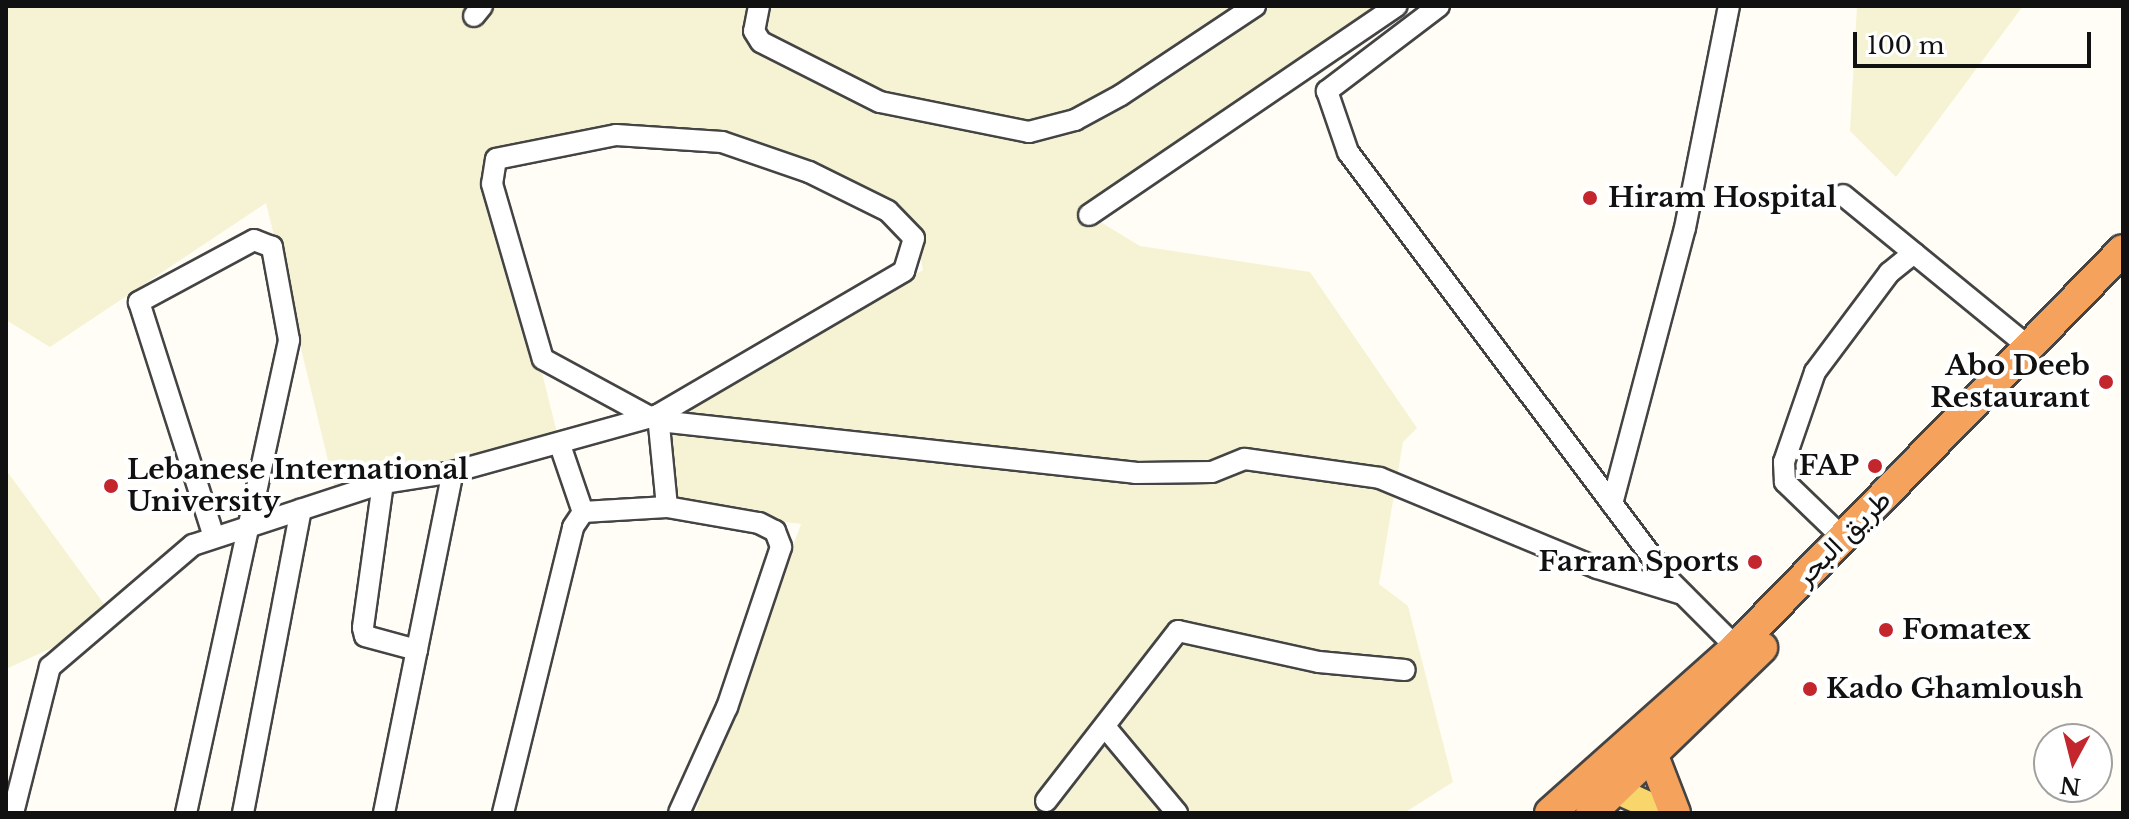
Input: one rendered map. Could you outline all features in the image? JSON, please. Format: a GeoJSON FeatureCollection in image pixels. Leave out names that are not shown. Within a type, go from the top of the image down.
{"type":"FeatureCollection","features":[{"type":"Feature","properties":{"kind":"highway","name":"طريق البحر"},"geometry":{"type":"LineString","coordinates":[[1588,803],[2123,250]]}},
{"type":"Feature","properties":{"kind":"highway","name":"طريق البحر"},"geometry":{"type":"LineString","coordinates":[[1588,803],[1653,756],[1927,482],[2123,272]]}},
{"type":"Feature","properties":{"kind":"highway"},"geometry":{"type":"LineString","coordinates":[[1653,756],[1675,813]]}},
{"type":"Feature","properties":{"kind":"main road"},"geometry":{"type":"LineString","coordinates":[[1588,803],[1666,813]]}},
{"type":"Feature","properties":{"kind":"street"},"geometry":{"type":"LineString","coordinates":[[759,6],[754,31],[761,42],[807,68],[921,114],[1029,132],[1110,101],[1255,6]]}},
{"type":"Feature","properties":{"kind":"street"},"geometry":{"type":"LineString","coordinates":[[1089,215],[1397,6]]}},
{"type":"Feature","properties":{"kind":"street"},"geometry":{"type":"LineString","coordinates":[[1439,6],[1351,67],[1327,91],[1326,105],[1356,164],[1612,504],[1682,594],[1736,647]]}},
{"type":"Feature","properties":{"kind":"street"},"geometry":{"type":"LineString","coordinates":[[1612,504],[1685,228],[1729,6]]}},
{"type":"Feature","properties":{"kind":"street"},"geometry":{"type":"LineString","coordinates":[[13,813],[41,683],[56,658],[213,534],[244,529],[383,483],[453,472],[656,417],[904,271],[914,238],[888,211],[809,172],[722,142],[601,136],[496,159],[490,175],[506,242],[543,359],[656,417],[1135,473],[1212,472],[1245,459],[1380,478],[1597,568],[1682,594]]}},
{"type":"Feature","properties":{"kind":"street"},"geometry":{"type":"LineString","coordinates":[[1843,195],[2030,348]]}},
{"type":"Feature","properties":{"kind":"street"},"geometry":{"type":"LineString","coordinates":[[186,813],[244,529],[291,326],[272,247],[254,240],[139,302],[213,534]]}},
{"type":"Feature","properties":{"kind":"street"},"geometry":{"type":"LineString","coordinates":[[1843,538],[1785,482],[1784,462],[1815,372],[1889,273],[1914,253]]}},
{"type":"Feature","properties":{"kind":"street"},"geometry":{"type":"LineString","coordinates":[[656,417],[667,507]]}},
{"type":"Feature","properties":{"kind":"street"},"geometry":{"type":"LineString","coordinates":[[503,813],[568,538],[583,512],[560,445]]}},
{"type":"Feature","properties":{"kind":"street"},"geometry":{"type":"LineString","coordinates":[[384,813],[453,472]]}},
{"type":"Feature","properties":{"kind":"street"},"geometry":{"type":"LineString","coordinates":[[383,483],[363,628],[365,636],[417,650]]}},
{"type":"Feature","properties":{"kind":"street"},"geometry":{"type":"LineString","coordinates":[[583,512],[667,507],[759,523],[775,531],[781,547],[727,707],[679,813]]}},
{"type":"Feature","properties":{"kind":"street"},"geometry":{"type":"LineString","coordinates":[[243,813],[301,510]]}},
{"type":"Feature","properties":{"kind":"street"},"geometry":{"type":"LineString","coordinates":[[1046,801],[1106,728],[1178,631],[1306,660],[1405,670]]}},
{"type":"Feature","properties":{"kind":"street"},"geometry":{"type":"LineString","coordinates":[[1106,728],[1177,813]]}},
{"type":"Feature","properties":{"kind":"shaded area"},"geometry":{"type":"Polygon","coordinates":[[[6,6],[1397,6],[1089,215],[1140,246],[1310,272],[1417,428],[1403,442],[1379,584],[1408,606],[1453,782],[1404,813],[695,813],[801,524],[667,507],[659,421],[923,270],[916,235],[809,167],[644,137],[491,168],[560,445],[337,498],[266,203],[50,347],[6,320],[6,6]]]}},
{"type":"Feature","properties":{"kind":"shaded area"},"geometry":{"type":"Polygon","coordinates":[[[1857,6],[2023,6],[1896,177],[1850,131],[1857,6]]]}},
{"type":"Feature","properties":{"kind":"shaded area"},"geometry":{"type":"Polygon","coordinates":[[[6,470],[115,619],[6,669],[6,470]]]}},
{"type":"Feature","properties":{"kind":"place","name":"Hiram Hospital"},"geometry":{"type":"Point","coordinates":[1590,198]}},
{"type":"Feature","properties":{"kind":"place","name":"Abo Deeb Restaurant"},"geometry":{"type":"Point","coordinates":[2106,382]}},
{"type":"Feature","properties":{"kind":"place","name":"FAP"},"geometry":{"type":"Point","coordinates":[1875,466]}},
{"type":"Feature","properties":{"kind":"place","name":"Lebanese International University"},"geometry":{"type":"Point","coordinates":[111,486]}},
{"type":"Feature","properties":{"kind":"place","name":"Farran Sports"},"geometry":{"type":"Point","coordinates":[1755,562]}},
{"type":"Feature","properties":{"kind":"place","name":"Fomatex"},"geometry":{"type":"Point","coordinates":[1886,630]}},
{"type":"Feature","properties":{"kind":"place","name":"Kado Ghamloush"},"geometry":{"type":"Point","coordinates":[1810,689]}}]}
